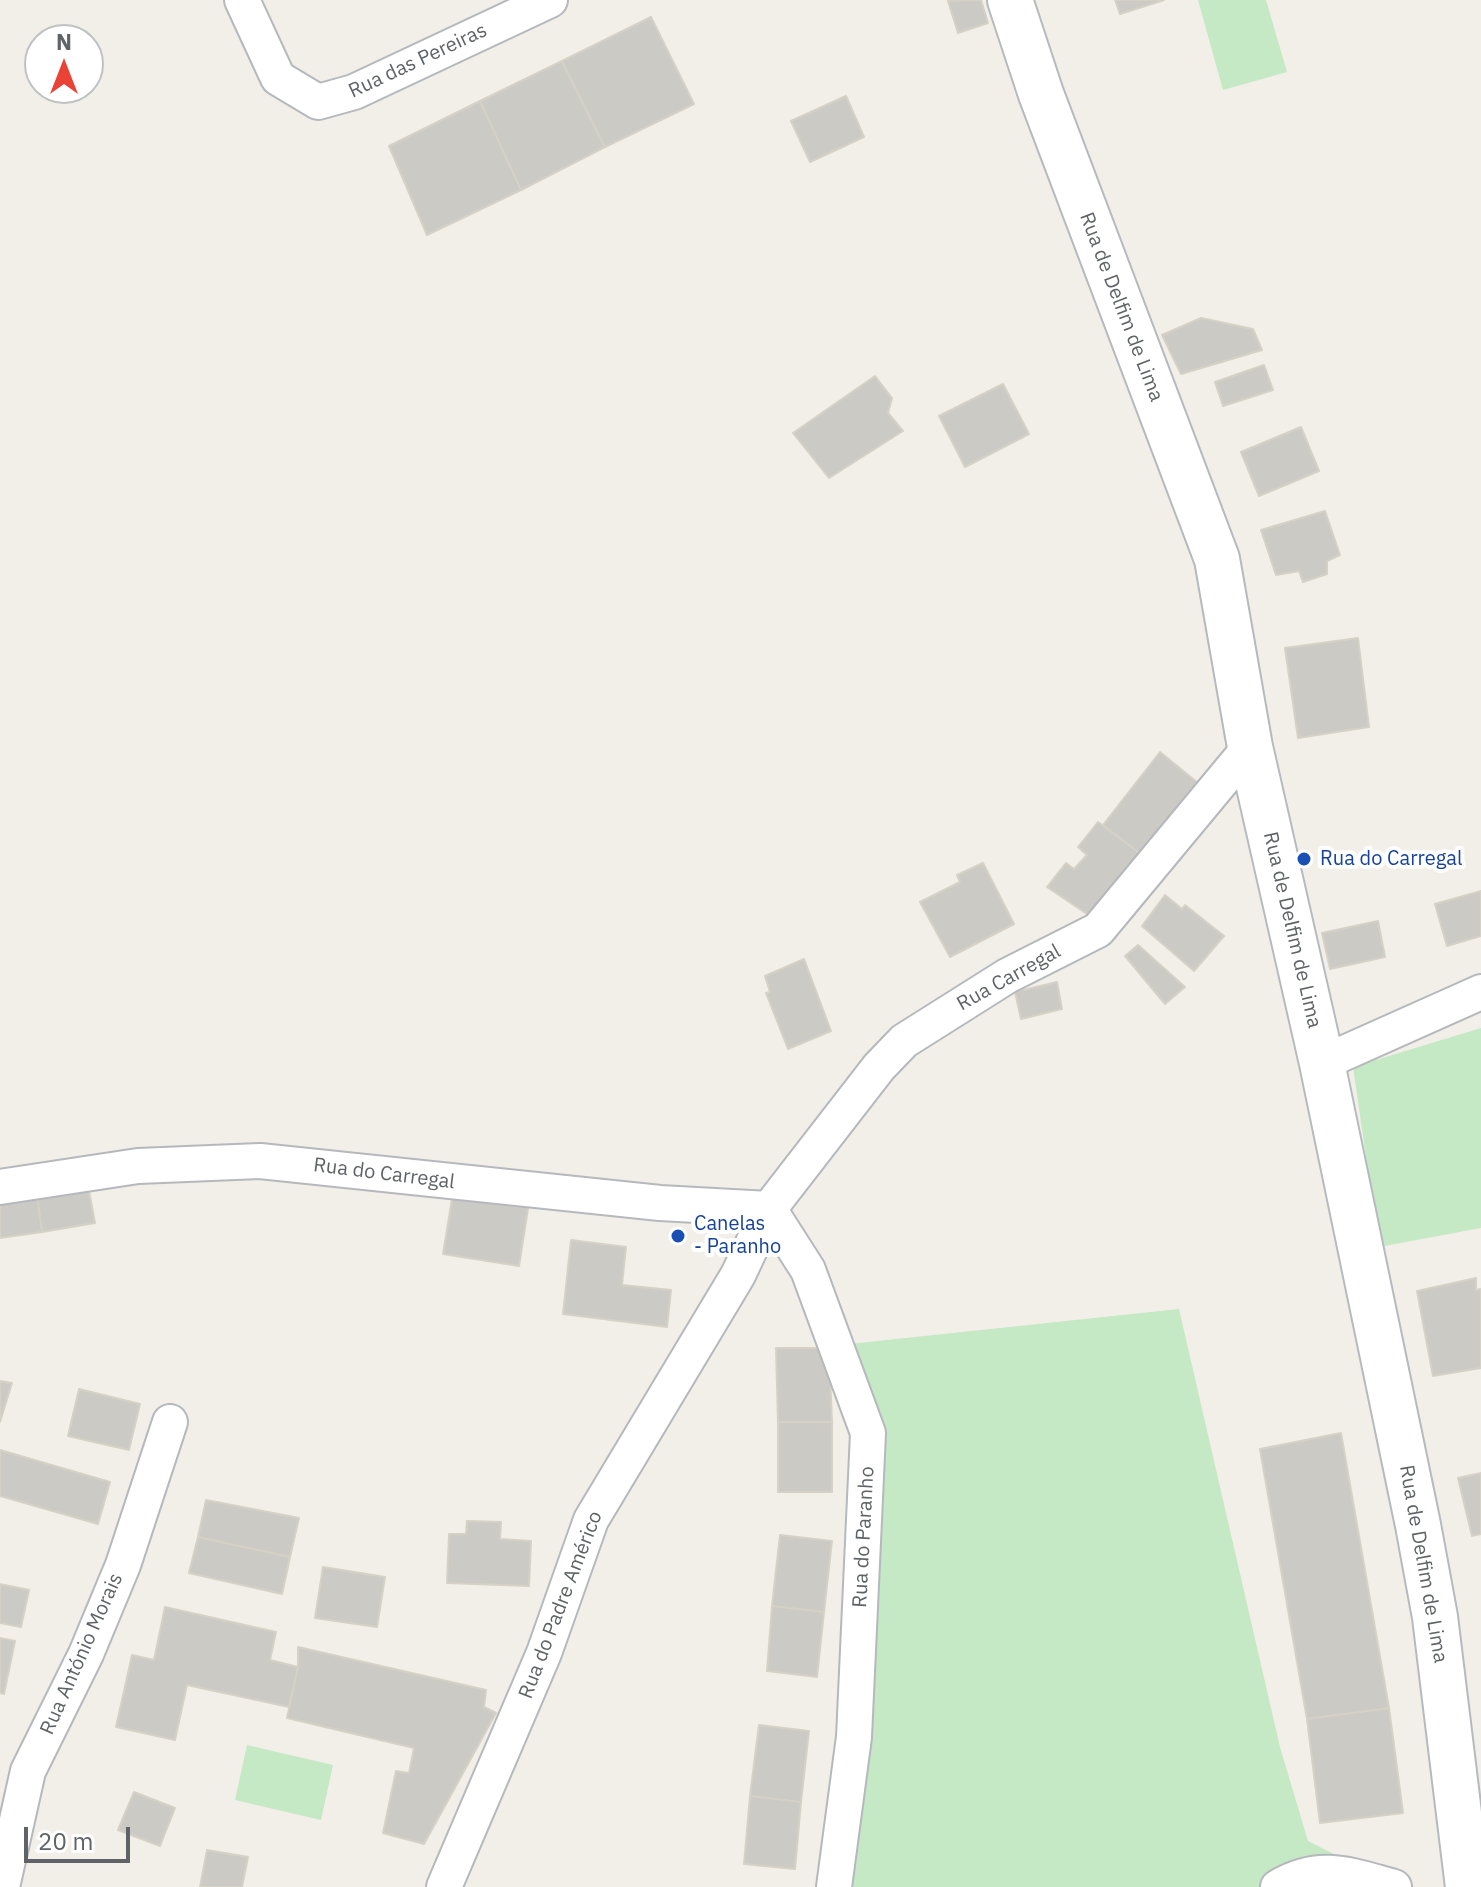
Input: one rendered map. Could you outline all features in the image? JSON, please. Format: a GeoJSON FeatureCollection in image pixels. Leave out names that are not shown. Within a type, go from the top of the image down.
{"type":"FeatureCollection","features":[{"type":"Feature","properties":{"kind":"main road","name":"Rua de Delfim de Lima"},"geometry":{"type":"LineString","coordinates":[[1010,0],[1041,94],[1217,559],[1250,747],[1322,1063],[1435,1617],[1468,1887]]}},
{"type":"Feature","properties":{"kind":"street","name":"Rua das Pereiras"},"geometry":{"type":"LineString","coordinates":[[242,0],[278,78],[318,102],[354,92],[550,0]]}},
{"type":"Feature","properties":{"kind":"street","name":"Rua Carregal"},"geometry":{"type":"LineString","coordinates":[[769,1209],[879,1067],[904,1041],[1007,976],[1098,930],[1250,747]]}},
{"type":"Feature","properties":{"kind":"street"},"geometry":{"type":"LineString","coordinates":[[1322,1063],[1481,992]]}},
{"type":"Feature","properties":{"kind":"street","name":"Rua do Carregal"},"geometry":{"type":"LineString","coordinates":[[0,1187],[138,1166],[260,1161],[660,1203],[769,1209]]}},
{"type":"Feature","properties":{"kind":"street","name":"Rua do Padre Américo"},"geometry":{"type":"LineString","coordinates":[[444,1887],[544,1653],[591,1520],[738,1275],[769,1209]]}},
{"type":"Feature","properties":{"kind":"street","name":"Rua do Paranho"},"geometry":{"type":"LineString","coordinates":[[769,1209],[808,1270],[868,1433],[854,1737],[834,1887]]}},
{"type":"Feature","properties":{"kind":"street","name":"Rua António Morais"},"geometry":{"type":"LineString","coordinates":[[2,1887],[28,1771],[86,1654],[123,1565],[170,1422]]}},
{"type":"Feature","properties":{"kind":"street"},"geometry":{"type":"LineString","coordinates":[[1278,1887],[1300,1874],[1338,1872],[1394,1887]]}},
{"type":"Feature","properties":{"kind":"green space"},"geometry":{"type":"Polygon","coordinates":[[[1198,0],[1266,0],[1287,72],[1223,90],[1198,0]]]}},
{"type":"Feature","properties":{"kind":"green space"},"geometry":{"type":"Polygon","coordinates":[[[1481,1028],[1481,1228],[1379,1247],[1353,1067],[1481,1028]]]}},
{"type":"Feature","properties":{"kind":"green space"},"geometry":{"type":"Polygon","coordinates":[[[1179,1309],[1280,1747],[1308,1841],[1399,1887],[827,1887],[864,1528],[849,1344],[1179,1309]]]}},
{"type":"Feature","properties":{"kind":"green space"},"geometry":{"type":"Polygon","coordinates":[[[247,1745],[333,1765],[321,1820],[235,1800],[247,1745]]]}},
{"type":"Feature","properties":{"kind":"building"},"geometry":{"type":"Polygon","coordinates":[[[981,0],[988,23],[958,33],[948,1],[981,0]]]}},
{"type":"Feature","properties":{"kind":"building"},"geometry":{"type":"Polygon","coordinates":[[[1115,0],[1164,0],[1120,14],[1115,0]]]}},
{"type":"Feature","properties":{"kind":"building"},"geometry":{"type":"Polygon","coordinates":[[[651,17],[694,104],[605,147],[562,61],[651,17]]]}},
{"type":"Feature","properties":{"kind":"building"},"geometry":{"type":"Polygon","coordinates":[[[562,61],[605,147],[521,190],[480,101],[562,61]]]}},
{"type":"Feature","properties":{"kind":"building"},"geometry":{"type":"Polygon","coordinates":[[[846,96],[864,137],[810,162],[791,121],[846,96]]]}},
{"type":"Feature","properties":{"kind":"building"},"geometry":{"type":"Polygon","coordinates":[[[480,101],[521,190],[427,235],[389,146],[480,101]]]}},
{"type":"Feature","properties":{"kind":"building"},"geometry":{"type":"Polygon","coordinates":[[[1201,318],[1253,329],[1262,350],[1181,374],[1162,335],[1201,318]]]}},
{"type":"Feature","properties":{"kind":"building"},"geometry":{"type":"Polygon","coordinates":[[[1264,365],[1273,390],[1223,406],[1215,382],[1264,365]]]}},
{"type":"Feature","properties":{"kind":"building"},"geometry":{"type":"Polygon","coordinates":[[[875,376],[892,398],[888,413],[903,431],[829,478],[793,433],[875,376]]]}},
{"type":"Feature","properties":{"kind":"building"},"geometry":{"type":"Polygon","coordinates":[[[1003,384],[1029,434],[965,467],[939,416],[1003,384]]]}},
{"type":"Feature","properties":{"kind":"building"},"geometry":{"type":"Polygon","coordinates":[[[1301,427],[1319,471],[1259,496],[1241,452],[1301,427]]]}},
{"type":"Feature","properties":{"kind":"building"},"geometry":{"type":"Polygon","coordinates":[[[1325,511],[1340,555],[1327,561],[1327,574],[1303,582],[1299,571],[1276,575],[1261,530],[1325,511]]]}},
{"type":"Feature","properties":{"kind":"building"},"geometry":{"type":"Polygon","coordinates":[[[1358,638],[1369,727],[1298,738],[1285,648],[1358,638]]]}},
{"type":"Feature","properties":{"kind":"building"},"geometry":{"type":"Polygon","coordinates":[[[1160,752],[1198,783],[1142,855],[1103,825],[1160,752]]]}},
{"type":"Feature","properties":{"kind":"building"},"geometry":{"type":"Polygon","coordinates":[[[1098,822],[1142,855],[1090,916],[1047,887],[1066,863],[1074,869],[1087,855],[1078,847],[1098,822]]]}},
{"type":"Feature","properties":{"kind":"building"},"geometry":{"type":"Polygon","coordinates":[[[983,863],[1014,924],[950,957],[920,902],[960,882],[957,875],[983,863]]]}},
{"type":"Feature","properties":{"kind":"building"},"geometry":{"type":"Polygon","coordinates":[[[1481,891],[1481,936],[1447,946],[1435,904],[1481,891]]]}},
{"type":"Feature","properties":{"kind":"building"},"geometry":{"type":"Polygon","coordinates":[[[1165,895],[1182,909],[1185,905],[1224,936],[1194,971],[1142,926],[1165,895]]]}},
{"type":"Feature","properties":{"kind":"building"},"geometry":{"type":"Polygon","coordinates":[[[1378,921],[1385,957],[1330,969],[1322,933],[1378,921]]]}},
{"type":"Feature","properties":{"kind":"building"},"geometry":{"type":"Polygon","coordinates":[[[1138,945],[1185,987],[1165,1004],[1125,956],[1138,945]]]}},
{"type":"Feature","properties":{"kind":"building"},"geometry":{"type":"Polygon","coordinates":[[[804,959],[831,1031],[788,1049],[766,993],[770,992],[765,976],[804,959]]]}},
{"type":"Feature","properties":{"kind":"building"},"geometry":{"type":"Polygon","coordinates":[[[1057,982],[1062,1009],[1021,1019],[1015,992],[1057,982]]]}},
{"type":"Feature","properties":{"kind":"building"},"geometry":{"type":"Polygon","coordinates":[[[88,1186],[95,1223],[42,1232],[37,1195],[88,1186]]]}},
{"type":"Feature","properties":{"kind":"building"},"geometry":{"type":"Polygon","coordinates":[[[453,1193],[530,1196],[519,1266],[443,1254],[453,1193]]]}},
{"type":"Feature","properties":{"kind":"building"},"geometry":{"type":"Polygon","coordinates":[[[37,1195],[42,1232],[0,1238],[0,1201],[37,1195]]]}},
{"type":"Feature","properties":{"kind":"building"},"geometry":{"type":"Polygon","coordinates":[[[571,1240],[626,1247],[622,1285],[671,1290],[667,1327],[563,1314],[571,1240]]]}},
{"type":"Feature","properties":{"kind":"building"},"geometry":{"type":"Polygon","coordinates":[[[1476,1278],[1476,1290],[1481,1289],[1481,1368],[1433,1376],[1417,1291],[1476,1278]]]}},
{"type":"Feature","properties":{"kind":"building"},"geometry":{"type":"Polygon","coordinates":[[[776,1348],[829,1348],[832,1422],[778,1422],[776,1348]]]}},
{"type":"Feature","properties":{"kind":"building"},"geometry":{"type":"Polygon","coordinates":[[[0,1381],[12,1383],[0,1422],[0,1381]]]}},
{"type":"Feature","properties":{"kind":"building"},"geometry":{"type":"Polygon","coordinates":[[[79,1389],[140,1404],[129,1450],[68,1436],[79,1389]]]}},
{"type":"Feature","properties":{"kind":"building"},"geometry":{"type":"Polygon","coordinates":[[[778,1422],[832,1422],[832,1492],[778,1492],[778,1422]]]}},
{"type":"Feature","properties":{"kind":"building"},"geometry":{"type":"Polygon","coordinates":[[[1341,1433],[1389,1708],[1307,1719],[1260,1449],[1341,1433]]]}},
{"type":"Feature","properties":{"kind":"building"},"geometry":{"type":"Polygon","coordinates":[[[0,1450],[110,1482],[98,1524],[0,1496],[0,1450]]]}},
{"type":"Feature","properties":{"kind":"building"},"geometry":{"type":"Polygon","coordinates":[[[1481,1473],[1481,1534],[1472,1536],[1458,1478],[1481,1473]]]}},
{"type":"Feature","properties":{"kind":"building"},"geometry":{"type":"Polygon","coordinates":[[[206,1500],[299,1518],[290,1557],[198,1537],[206,1500]]]}},
{"type":"Feature","properties":{"kind":"building"},"geometry":{"type":"Polygon","coordinates":[[[467,1521],[501,1522],[500,1539],[531,1541],[529,1586],[447,1583],[449,1534],[466,1534],[467,1521]]]}},
{"type":"Feature","properties":{"kind":"building"},"geometry":{"type":"Polygon","coordinates":[[[780,1535],[832,1541],[824,1612],[772,1606],[780,1535]]]}},
{"type":"Feature","properties":{"kind":"building"},"geometry":{"type":"Polygon","coordinates":[[[198,1537],[290,1557],[282,1594],[189,1573],[198,1537]]]}},
{"type":"Feature","properties":{"kind":"building"},"geometry":{"type":"Polygon","coordinates":[[[323,1567],[385,1577],[377,1627],[315,1618],[323,1567]]]}},
{"type":"Feature","properties":{"kind":"building"},"geometry":{"type":"Polygon","coordinates":[[[0,1584],[29,1590],[21,1627],[0,1623],[0,1584]]]}},
{"type":"Feature","properties":{"kind":"building"},"geometry":{"type":"Polygon","coordinates":[[[772,1606],[824,1612],[817,1677],[767,1671],[772,1606]]]}},
{"type":"Feature","properties":{"kind":"building"},"geometry":{"type":"Polygon","coordinates":[[[165,1607],[276,1632],[270,1660],[298,1667],[289,1707],[187,1685],[175,1740],[116,1727],[132,1655],[154,1660],[165,1607]]]}},
{"type":"Feature","properties":{"kind":"building"},"geometry":{"type":"Polygon","coordinates":[[[0,1638],[15,1641],[4,1694],[0,1693],[0,1638]]]}},
{"type":"Feature","properties":{"kind":"building"},"geometry":{"type":"Polygon","coordinates":[[[298,1647],[486,1690],[484,1707],[496,1713],[424,1844],[383,1833],[396,1771],[409,1773],[414,1748],[287,1718],[298,1667],[298,1647]]]}},
{"type":"Feature","properties":{"kind":"building"},"geometry":{"type":"Polygon","coordinates":[[[1389,1708],[1403,1813],[1320,1823],[1307,1719],[1389,1708]]]}},
{"type":"Feature","properties":{"kind":"building"},"geometry":{"type":"Polygon","coordinates":[[[759,1725],[809,1731],[801,1802],[750,1796],[759,1725]]]}},
{"type":"Feature","properties":{"kind":"building"},"geometry":{"type":"Polygon","coordinates":[[[134,1792],[175,1808],[160,1846],[118,1830],[134,1792]]]}},
{"type":"Feature","properties":{"kind":"building"},"geometry":{"type":"Polygon","coordinates":[[[750,1796],[801,1802],[795,1869],[744,1864],[750,1796]]]}},
{"type":"Feature","properties":{"kind":"building"},"geometry":{"type":"Polygon","coordinates":[[[207,1850],[248,1857],[242,1887],[200,1887],[207,1850]]]}},
{"type":"Feature","properties":{"kind":"place","name":"Rua do Carregal"},"geometry":{"type":"Point","coordinates":[1304,859]}},
{"type":"Feature","properties":{"kind":"place","name":"Canelas - Paranho"},"geometry":{"type":"Point","coordinates":[678,1236]}}]}
